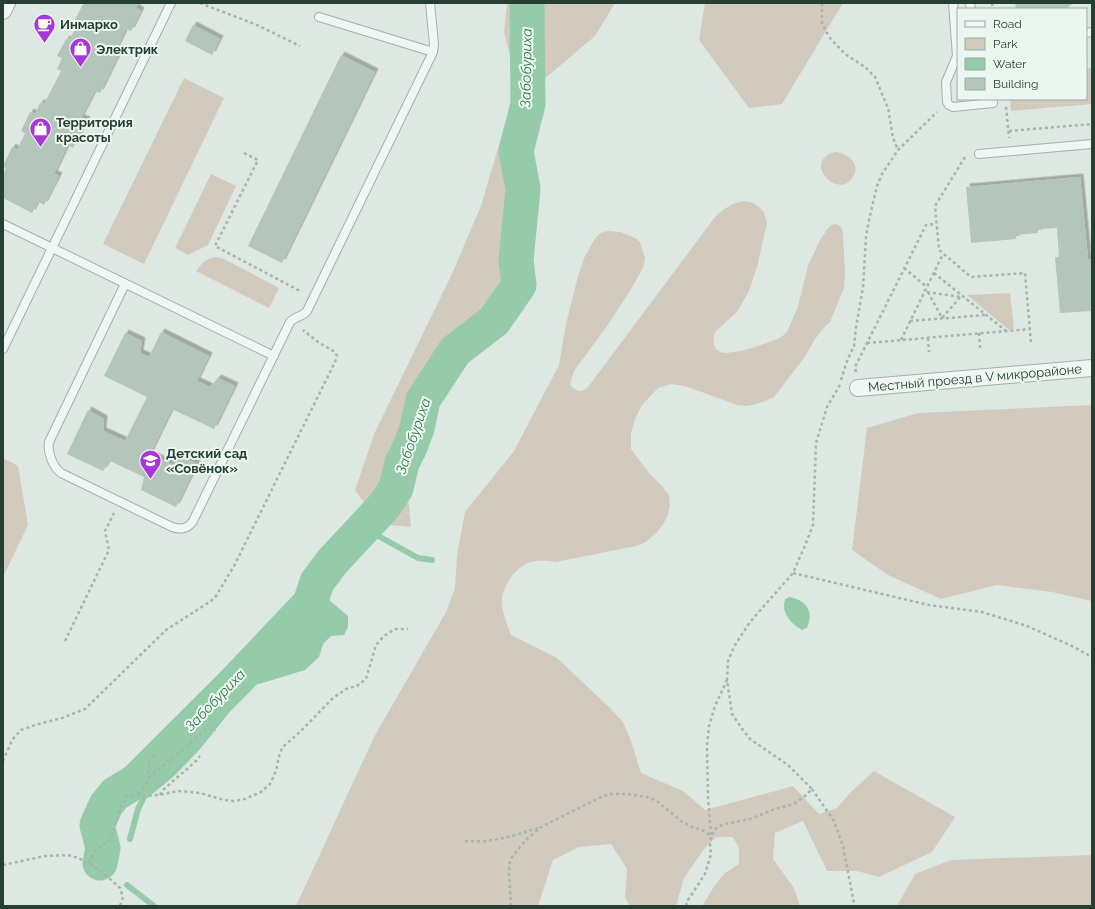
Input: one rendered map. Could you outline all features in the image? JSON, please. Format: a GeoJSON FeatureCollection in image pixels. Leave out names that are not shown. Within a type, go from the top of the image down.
{"type":"FeatureCollection","features":[{"type":"Feature","properties":{"kind":"street"},"geometry":{"type":"LineString","coordinates":[[3,12],[7,3]]}},
{"type":"Feature","properties":{"kind":"street","name":"Местный проезд в V микрорайоне"},"geometry":{"type":"LineString","coordinates":[[858,388],[1092,368]]}},
{"type":"Feature","properties":{"kind":"lane"},"geometry":{"type":"LineString","coordinates":[[3,349],[171,3]]}},
{"type":"Feature","properties":{"kind":"lane"},"geometry":{"type":"LineString","coordinates":[[125,284],[48,446],[56,470],[119,502],[178,529],[191,525],[290,322],[305,314],[314,298],[433,52],[434,44],[430,3]]}},
{"type":"Feature","properties":{"kind":"lane"},"geometry":{"type":"LineString","coordinates":[[954,3],[957,37]]}},
{"type":"Feature","properties":{"kind":"lane"},"geometry":{"type":"LineString","coordinates":[[319,17],[433,52]]}},
{"type":"Feature","properties":{"kind":"lane"},"geometry":{"type":"LineString","coordinates":[[957,58],[946,82],[947,102],[949,105],[953,107],[993,103]]}},
{"type":"Feature","properties":{"kind":"lane"},"geometry":{"type":"LineString","coordinates":[[979,154],[1092,144]]}},
{"type":"Feature","properties":{"kind":"lane"},"geometry":{"type":"LineString","coordinates":[[3,224],[274,356]]}},
{"type":"Feature","properties":{"kind":"path"},"geometry":{"type":"LineString","coordinates":[[200,3],[257,25],[300,46]]}},
{"type":"Feature","properties":{"kind":"path"},"geometry":{"type":"LineString","coordinates":[[822,3],[822,24],[830,38],[845,54],[865,67],[876,77],[888,108],[893,138],[898,150]]}},
{"type":"Feature","properties":{"kind":"path"},"geometry":{"type":"LineString","coordinates":[[854,906],[842,846],[834,821],[812,789],[788,765],[750,739],[732,714],[727,680],[728,661],[735,645],[750,622],[793,574],[813,525],[816,443],[827,407],[839,387],[846,361],[854,346],[863,287],[866,237],[877,186],[882,174],[898,150],[947,102]]}},
{"type":"Feature","properties":{"kind":"path"},"geometry":{"type":"LineString","coordinates":[[1006,105],[1010,151]]}},
{"type":"Feature","properties":{"kind":"path"},"geometry":{"type":"LineString","coordinates":[[1009,131],[1092,124]]}},
{"type":"Feature","properties":{"kind":"path"},"geometry":{"type":"LineString","coordinates":[[244,153],[258,160],[215,246],[314,298]]}},
{"type":"Feature","properties":{"kind":"path"},"geometry":{"type":"LineString","coordinates":[[979,154],[966,155],[935,206],[938,250],[971,277],[1025,273],[1031,343]]}},
{"type":"Feature","properties":{"kind":"path"},"geometry":{"type":"LineString","coordinates":[[858,388],[855,367],[926,224],[936,224]]}},
{"type":"Feature","properties":{"kind":"path"},"geometry":{"type":"LineString","coordinates":[[942,318],[927,291],[927,287],[943,254]]}},
{"type":"Feature","properties":{"kind":"path"},"geometry":{"type":"LineString","coordinates":[[904,268],[927,287]]}},
{"type":"Feature","properties":{"kind":"path"},"geometry":{"type":"LineString","coordinates":[[934,273],[1006,331]]}},
{"type":"Feature","properties":{"kind":"path"},"geometry":{"type":"LineString","coordinates":[[927,291],[961,296]]}},
{"type":"Feature","properties":{"kind":"path"},"geometry":{"type":"LineString","coordinates":[[900,340],[927,291]]}},
{"type":"Feature","properties":{"kind":"path"},"geometry":{"type":"LineString","coordinates":[[942,318],[961,296]]}},
{"type":"Feature","properties":{"kind":"path"},"geometry":{"type":"LineString","coordinates":[[910,321],[986,315]]}},
{"type":"Feature","properties":{"kind":"path"},"geometry":{"type":"LineString","coordinates":[[3,761],[12,740],[21,730],[62,718],[85,709],[166,630],[211,601],[216,596],[234,566],[337,356],[335,352],[304,332],[294,319]]}},
{"type":"Feature","properties":{"kind":"path"},"geometry":{"type":"LineString","coordinates":[[867,343],[1030,329]]}},
{"type":"Feature","properties":{"kind":"path"},"geometry":{"type":"LineString","coordinates":[[979,333],[980,348]]}},
{"type":"Feature","properties":{"kind":"path"},"geometry":{"type":"LineString","coordinates":[[928,338],[929,352]]}},
{"type":"Feature","properties":{"kind":"path"},"geometry":{"type":"LineString","coordinates":[[65,641],[109,550],[105,531],[119,502]]}},
{"type":"Feature","properties":{"kind":"path"},"geometry":{"type":"LineString","coordinates":[[793,574],[929,605],[982,612],[1026,626],[1072,646],[1092,657]]}},
{"type":"Feature","properties":{"kind":"path"},"geometry":{"type":"LineString","coordinates":[[89,863],[96,849],[108,842],[111,838],[120,809],[127,796],[138,794],[143,796],[159,795],[178,791],[200,793],[224,800],[234,801],[246,799],[261,792],[270,784],[284,746],[301,732],[332,698],[346,689],[357,686],[366,679],[376,645],[384,636],[395,629],[408,629]]}},
{"type":"Feature","properties":{"kind":"path"},"geometry":{"type":"LineString","coordinates":[[686,906],[688,900],[705,874],[711,854],[707,746],[709,726],[715,706],[727,680]]}},
{"type":"Feature","properties":{"kind":"path"},"geometry":{"type":"LineString","coordinates":[[138,794],[142,791],[150,778],[202,733],[206,730],[216,730]]}},
{"type":"Feature","properties":{"kind":"path"},"geometry":{"type":"LineString","coordinates":[[150,778],[148,761],[154,755]]}},
{"type":"Feature","properties":{"kind":"path"},"geometry":{"type":"LineString","coordinates":[[159,795],[200,756]]}},
{"type":"Feature","properties":{"kind":"path"},"geometry":{"type":"LineString","coordinates":[[711,836],[717,827],[750,819],[794,804],[812,789]]}},
{"type":"Feature","properties":{"kind":"path"},"geometry":{"type":"LineString","coordinates":[[465,841],[491,841],[540,827],[598,798],[610,794],[627,794],[647,797],[657,801],[681,821],[704,831],[711,836]]}},
{"type":"Feature","properties":{"kind":"path"},"geometry":{"type":"LineString","coordinates":[[512,906],[509,872],[510,861],[526,840],[540,827]]}},
{"type":"Feature","properties":{"kind":"path"},"geometry":{"type":"LineString","coordinates":[[3,865],[45,856],[68,855],[78,858],[89,863],[102,872],[120,888],[123,896],[120,906]]}},
{"type":"Feature","properties":{"kind":"green space"},"geometry":{"type":"Polygon","coordinates":[[[507,3],[615,3],[595,36],[543,80],[526,206],[523,246],[524,285],[503,320],[458,358],[435,399],[417,459],[408,497],[411,527],[390,525],[362,500],[355,490],[375,432],[451,276],[481,206],[510,107],[515,75],[504,32],[507,3]]]}},
{"type":"Feature","properties":{"kind":"green space"},"geometry":{"type":"Polygon","coordinates":[[[705,3],[843,3],[782,104],[749,108],[699,40],[705,3]]]}},
{"type":"Feature","properties":{"kind":"green space"},"geometry":{"type":"Polygon","coordinates":[[[1087,68],[1092,68],[1092,104],[1011,111],[1010,100],[1087,100],[1087,68]]]}},
{"type":"Feature","properties":{"kind":"green space"},"geometry":{"type":"Polygon","coordinates":[[[184,78],[224,98],[144,264],[103,244],[184,78]]]}},
{"type":"Feature","properties":{"kind":"green space"},"geometry":{"type":"Polygon","coordinates":[[[836,152],[849,157],[855,164],[856,168],[853,177],[846,183],[839,185],[825,177],[821,163],[826,156],[836,152]]]}},
{"type":"Feature","properties":{"kind":"green space"},"geometry":{"type":"Polygon","coordinates":[[[211,174],[236,186],[208,245],[188,255],[175,248],[211,174]]]}},
{"type":"Feature","properties":{"kind":"green space"},"geometry":{"type":"Polygon","coordinates":[[[745,201],[753,203],[764,212],[767,223],[757,267],[749,291],[737,312],[716,331],[714,335],[714,344],[716,349],[720,352],[726,353],[741,351],[780,338],[787,332],[798,306],[808,266],[819,242],[828,228],[831,225],[836,224],[841,227],[843,233],[845,274],[844,288],[830,322],[815,339],[804,358],[774,397],[766,401],[747,406],[737,405],[685,386],[671,384],[658,388],[642,405],[636,417],[631,433],[631,449],[649,473],[669,495],[670,505],[664,523],[646,542],[636,546],[556,562],[537,561],[525,564],[514,573],[506,585],[502,599],[503,613],[511,635],[557,658],[623,722],[630,738],[641,773],[683,791],[705,810],[793,786],[819,814],[837,808],[850,793],[874,771],[955,817],[932,852],[879,877],[857,871],[827,871],[803,821],[775,833],[773,859],[794,888],[800,906],[702,906],[715,885],[725,873],[739,864],[739,848],[733,837],[716,837],[704,849],[684,878],[676,906],[630,906],[625,897],[627,869],[611,844],[579,847],[553,860],[538,906],[296,906],[374,737],[446,612],[455,588],[457,555],[465,512],[514,451],[559,365],[566,324],[577,280],[584,258],[594,240],[599,234],[607,231],[620,232],[635,238],[640,242],[645,258],[643,268],[628,294],[574,371],[570,385],[579,391],[588,387],[715,217],[732,204],[745,201]]]}},
{"type":"Feature","properties":{"kind":"green space"},"geometry":{"type":"Polygon","coordinates":[[[216,257],[224,259],[279,288],[269,308],[196,271],[204,261],[216,257]]]}},
{"type":"Feature","properties":{"kind":"green space"},"geometry":{"type":"Polygon","coordinates":[[[1010,293],[1014,329],[1009,330],[967,295],[1010,293]]]}},
{"type":"Feature","properties":{"kind":"green space"},"geometry":{"type":"Polygon","coordinates":[[[1092,405],[1092,601],[1052,592],[997,585],[941,599],[888,575],[852,550],[867,428],[918,413],[1092,405]]]}},
{"type":"Feature","properties":{"kind":"green space"},"geometry":{"type":"Polygon","coordinates":[[[3,458],[18,466],[28,525],[3,577],[3,458]]]}},
{"type":"Feature","properties":{"kind":"green space"},"geometry":{"type":"Polygon","coordinates":[[[1092,855],[1092,906],[897,906],[915,874],[951,860],[1092,855]]]}},
{"type":"Feature","properties":{"kind":"water"},"geometry":{"type":"Polygon","coordinates":[[[309,587],[322,594],[348,616],[348,627],[344,635],[331,636],[323,644],[319,657],[305,670],[259,684],[249,679],[243,668],[246,663],[267,641],[281,623],[299,592],[309,587]]]}},
{"type":"Feature","properties":{"kind":"water"},"geometry":{"type":"Polygon","coordinates":[[[790,597],[801,601],[808,608],[810,617],[807,628],[802,630],[790,621],[785,613],[785,599],[790,597]]]}},
{"type":"Feature","properties":{"kind":"building"},"geometry":{"type":"Polygon","coordinates":[[[88,3],[139,3],[136,8],[141,11],[131,31],[126,29],[115,52],[119,54],[100,93],[95,91],[81,118],[87,120],[73,148],[68,145],[54,174],[59,176],[44,205],[38,202],[32,213],[3,198],[3,175],[6,168],[3,166],[12,147],[17,150],[25,133],[21,131],[30,112],[35,114],[40,103],[44,104],[61,71],[57,69],[62,58],[57,56],[66,39],[69,40],[77,26],[73,24],[83,4],[87,6],[88,3]]]}},
{"type":"Feature","properties":{"kind":"building"},"geometry":{"type":"Polygon","coordinates":[[[1015,3],[1072,3],[1068,8],[1016,8],[1015,3]]]}},
{"type":"Feature","properties":{"kind":"building"},"geometry":{"type":"Polygon","coordinates":[[[193,25],[220,39],[212,55],[185,41],[193,25]]]}},
{"type":"Feature","properties":{"kind":"building"},"geometry":{"type":"Polygon","coordinates":[[[341,55],[375,72],[282,263],[248,246],[341,55]]]}},
{"type":"Feature","properties":{"kind":"building"},"geometry":{"type":"Polygon","coordinates":[[[1080,177],[1088,259],[1092,259],[1092,311],[1060,313],[1055,257],[1059,257],[1057,228],[1038,229],[1038,233],[1016,235],[1016,239],[971,243],[966,187],[1080,177]]]}},
{"type":"Feature","properties":{"kind":"building"},"geometry":{"type":"Polygon","coordinates":[[[161,332],[209,356],[197,381],[210,387],[218,378],[235,386],[214,429],[172,409],[150,454],[173,465],[180,456],[197,464],[176,507],[141,490],[144,477],[110,461],[103,471],[67,454],[88,410],[104,419],[103,431],[125,441],[147,397],[104,376],[125,333],[142,341],[140,353],[149,357],[161,332]]]}},
{"type":"Feature","properties":{"kind":"waterway","name":"Забобуриха"},"geometry":{"type":"LineString","coordinates":[[100,863],[103,848],[97,825],[106,805],[115,794],[136,781],[236,681],[310,603],[317,582],[332,562],[385,505],[396,488],[402,463],[417,428],[423,400],[455,351],[494,321],[519,285],[516,260],[523,189],[516,151],[528,104],[527,3]]}},
{"type":"Feature","properties":{"kind":"waterway"},"geometry":{"type":"LineString","coordinates":[[364,528],[418,558],[432,560]]}},
{"type":"Feature","properties":{"kind":"waterway"},"geometry":{"type":"LineString","coordinates":[[130,839],[138,809],[144,797],[172,774],[198,747],[233,703],[236,694],[236,681]]}},
{"type":"Feature","properties":{"kind":"waterway"},"geometry":{"type":"LineString","coordinates":[[127,885],[154,906]]}},
{"type":"Feature","properties":{"kind":"place","name":"Инмарко"},"geometry":{"type":"Point","coordinates":[44,44]}},
{"type":"Feature","properties":{"kind":"place","name":"Электрик"},"geometry":{"type":"Point","coordinates":[81,68]}},
{"type":"Feature","properties":{"kind":"place","name":"Территория красоты"},"geometry":{"type":"Point","coordinates":[40,148]}},
{"type":"Feature","properties":{"kind":"place","name":"Детский сад «Совёнок»"},"geometry":{"type":"Point","coordinates":[150,480]}}]}
